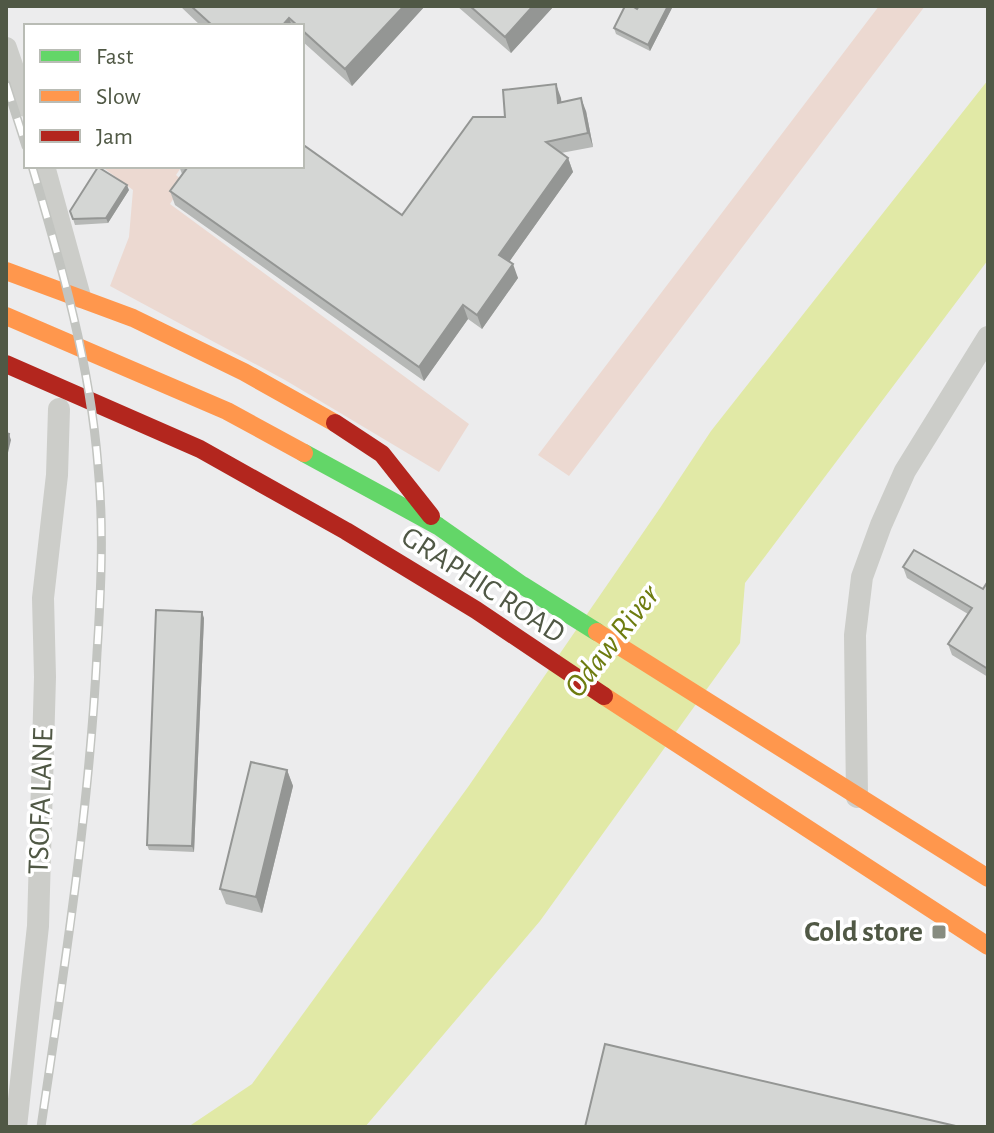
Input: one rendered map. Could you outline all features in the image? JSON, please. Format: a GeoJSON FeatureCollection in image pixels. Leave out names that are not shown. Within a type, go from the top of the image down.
{"type":"FeatureCollection","features":[{"type":"Feature","properties":{"kind":"main road"},"geometry":{"type":"LineString","coordinates":[[6,271],[133,318],[244,372],[345,429],[382,454],[438,526]]}},
{"type":"Feature","properties":{"kind":"main road","name":"GRAPHIC ROAD"},"geometry":{"type":"LineString","coordinates":[[6,316],[227,411],[438,526],[522,585],[988,878]]}},
{"type":"Feature","properties":{"kind":"main road","name":"GRAPHIC ROAD"},"geometry":{"type":"LineString","coordinates":[[6,364],[200,449],[346,531],[476,610],[716,771],[988,946]]}},
{"type":"Feature","properties":{"kind":"main road"},"geometry":{"type":"LineString","coordinates":[[52,406],[81,418]]}},
{"type":"Feature","properties":{"kind":"main road"},"geometry":{"type":"LineString","coordinates":[[122,435],[234,478],[346,531]]}},
{"type":"Feature","properties":{"kind":"street"},"geometry":{"type":"LineString","coordinates":[[6,48],[24,100]]}},
{"type":"Feature","properties":{"kind":"street"},"geometry":{"type":"LineString","coordinates":[[45,168],[80,297]]}},
{"type":"Feature","properties":{"kind":"street"},"geometry":{"type":"LineString","coordinates":[[857,797],[855,635],[862,577],[905,471],[988,337]]}},
{"type":"Feature","properties":{"kind":"street","name":"TSOFA LANE"},"geometry":{"type":"LineString","coordinates":[[16,1127],[38,926],[45,677],[43,598],[57,475],[52,406]]}},
{"type":"Feature","properties":{"kind":"shaded area"},"geometry":{"type":"Polygon","coordinates":[[[879,6],[925,6],[569,476],[538,455],[879,6]]]}},
{"type":"Feature","properties":{"kind":"shaded area"},"geometry":{"type":"Polygon","coordinates":[[[104,168],[181,168],[176,175],[184,182],[170,204],[469,424],[439,472],[285,380],[110,286],[129,237],[133,190],[104,168]]]}},
{"type":"Feature","properties":{"kind":"water","name":"Odaw River"},"geometry":{"type":"Polygon","coordinates":[[[988,80],[988,260],[745,583],[740,643],[540,921],[365,1127],[188,1127],[252,1084],[468,787],[711,431],[988,80]]]}},
{"type":"Feature","properties":{"kind":"building"},"geometry":{"type":"Polygon","coordinates":[[[191,6],[404,6],[345,69],[304,32],[304,24],[296,24],[289,18],[284,24],[211,24],[191,6]]]}},
{"type":"Feature","properties":{"kind":"building"},"geometry":{"type":"Polygon","coordinates":[[[470,6],[533,6],[505,37],[470,6]]]}},
{"type":"Feature","properties":{"kind":"building"},"geometry":{"type":"Polygon","coordinates":[[[625,6],[637,9],[639,6],[668,6],[648,45],[614,28],[625,6]]]}},
{"type":"Feature","properties":{"kind":"building"},"geometry":{"type":"Polygon","coordinates":[[[556,84],[558,103],[581,98],[588,133],[546,142],[568,158],[499,255],[513,264],[477,315],[463,305],[419,367],[170,191],[187,168],[304,168],[304,145],[402,215],[473,117],[505,117],[503,90],[556,84]]]}},
{"type":"Feature","properties":{"kind":"building"},"geometry":{"type":"Polygon","coordinates":[[[97,168],[127,185],[106,218],[73,219],[70,211],[97,168]]]}},
{"type":"Feature","properties":{"kind":"building"},"geometry":{"type":"Polygon","coordinates":[[[914,550],[983,589],[988,581],[988,669],[948,644],[972,608],[903,567],[914,550]]]}},
{"type":"Feature","properties":{"kind":"building"},"geometry":{"type":"Polygon","coordinates":[[[156,610],[202,612],[192,846],[147,845],[156,610]]]}},
{"type":"Feature","properties":{"kind":"building"},"geometry":{"type":"Polygon","coordinates":[[[251,762],[287,770],[256,897],[220,889],[251,762]]]}},
{"type":"Feature","properties":{"kind":"building"},"geometry":{"type":"Polygon","coordinates":[[[605,1044],[960,1127],[585,1127],[605,1044]]]}},
{"type":"Feature","properties":{"kind":"railway"},"geometry":{"type":"LineString","coordinates":[[6,84],[24,140]]}},
{"type":"Feature","properties":{"kind":"railway"},"geometry":{"type":"LineString","coordinates":[[33,168],[64,277],[88,389],[98,466],[101,536],[101,583],[88,772],[75,891],[41,1127]]}},
{"type":"Feature","properties":{"kind":"traffic: fast"},"geometry":{"type":"LineString","coordinates":[[304,453],[438,526],[522,585],[597,632]]}},
{"type":"Feature","properties":{"kind":"traffic: slow"},"geometry":{"type":"LineString","coordinates":[[6,271],[133,318],[244,372],[335,423]]}},
{"type":"Feature","properties":{"kind":"traffic: slow"},"geometry":{"type":"LineString","coordinates":[[6,316],[227,411],[304,453]]}},
{"type":"Feature","properties":{"kind":"traffic: slow"},"geometry":{"type":"LineString","coordinates":[[597,632],[988,878]]}},
{"type":"Feature","properties":{"kind":"traffic: slow"},"geometry":{"type":"LineString","coordinates":[[604,696],[988,946]]}},
{"type":"Feature","properties":{"kind":"traffic: jam"},"geometry":{"type":"LineString","coordinates":[[6,364],[200,449],[346,531],[476,610],[604,696]]}},
{"type":"Feature","properties":{"kind":"traffic: jam"},"geometry":{"type":"LineString","coordinates":[[335,423],[382,454],[431,516]]}},
{"type":"Feature","properties":{"kind":"place","name":"Cold store"},"geometry":{"type":"Point","coordinates":[939,932]}}]}
